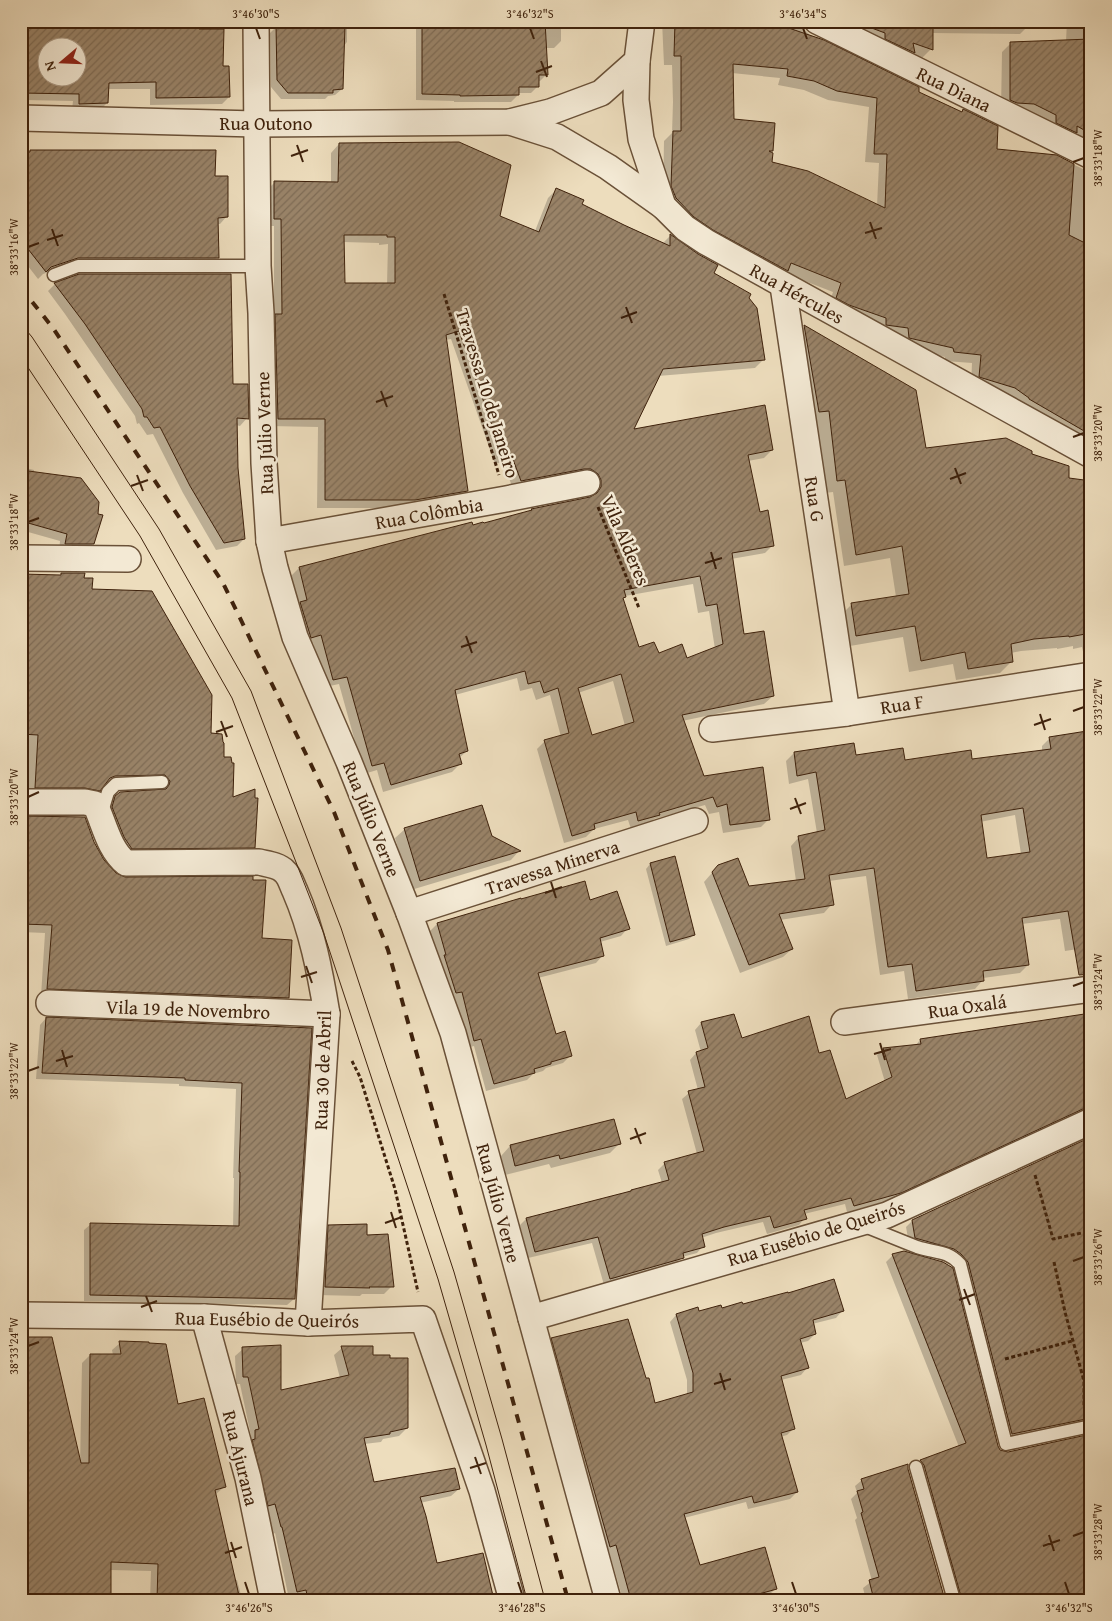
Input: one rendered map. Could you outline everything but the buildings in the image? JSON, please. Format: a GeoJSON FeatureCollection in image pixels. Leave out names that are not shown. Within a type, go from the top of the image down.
{"type":"FeatureCollection","features":[{"type":"Feature","properties":{"kind":"street","name":"Rua Júlio Verne"},"geometry":{"type":"LineString","coordinates":[[256,21],[258,266],[261,313],[264,463],[269,541],[295,637],[349,762],[410,912],[453,1033],[608,1600]]}},
{"type":"Feature","properties":{"kind":"street"},"geometry":{"type":"LineString","coordinates":[[642,21],[637,61],[636,100],[641,140],[663,206]]}},
{"type":"Feature","properties":{"kind":"street","name":"Rua Diana"},"geometry":{"type":"LineString","coordinates":[[816,21],[1091,156]]}},
{"type":"Feature","properties":{"kind":"street"},"geometry":{"type":"LineString","coordinates":[[510,122],[550,112],[601,93],[637,61]]}},
{"type":"Feature","properties":{"kind":"street","name":"Rua Outono"},"geometry":{"type":"LineString","coordinates":[[21,118],[257,124],[510,122]]}},
{"type":"Feature","properties":{"kind":"street","name":"Rua Hércules"},"geometry":{"type":"LineString","coordinates":[[510,122],[557,137],[608,167],[663,206],[685,228],[783,286],[1091,455]]}},
{"type":"Feature","properties":{"kind":"street","name":"Rua G"},"geometry":{"type":"LineString","coordinates":[[783,286],[847,713]]}},
{"type":"Feature","properties":{"kind":"street","name":"Rua Colômbia"},"geometry":{"type":"LineString","coordinates":[[269,541],[587,483]]}},
{"type":"Feature","properties":{"kind":"street"},"geometry":{"type":"LineString","coordinates":[[21,558],[128,559]]}},
{"type":"Feature","properties":{"kind":"street","name":"Rua F"},"geometry":{"type":"LineString","coordinates":[[712,729],[847,713],[1091,675]]}},
{"type":"Feature","properties":{"kind":"street"},"geometry":{"type":"LineString","coordinates":[[21,802],[98,809]]}},
{"type":"Feature","properties":{"kind":"street","name":"Rua 30 de Abril"},"geometry":{"type":"LineString","coordinates":[[98,809],[110,839],[120,858],[126,863],[259,862],[284,871],[291,881],[307,923],[320,972],[327,1014],[308,1323]]}},
{"type":"Feature","properties":{"kind":"street","name":"Travessa Minerva"},"geometry":{"type":"LineString","coordinates":[[410,912],[695,821]]}},
{"type":"Feature","properties":{"kind":"street","name":"Rua Oxalá"},"geometry":{"type":"LineString","coordinates":[[844,1022],[1091,989]]}},
{"type":"Feature","properties":{"kind":"street","name":"Vila 19 de Novembro"},"geometry":{"type":"LineString","coordinates":[[49,1003],[327,1014]]}},
{"type":"Feature","properties":{"kind":"street","name":"Rua Eusébio de Queirós"},"geometry":{"type":"LineString","coordinates":[[531,1318],[887,1214],[1091,1121]]}},
{"type":"Feature","properties":{"kind":"street","name":"Rua Eusébio de Queirós"},"geometry":{"type":"LineString","coordinates":[[21,1315],[204,1317],[308,1323],[424,1319]]}},
{"type":"Feature","properties":{"kind":"street","name":"Rua Ajurana"},"geometry":{"type":"LineString","coordinates":[[204,1317],[248,1478],[273,1600]]}},
{"type":"Feature","properties":{"kind":"street"},"geometry":{"type":"LineString","coordinates":[[424,1319],[482,1491],[512,1600]]}},
{"type":"Feature","properties":{"kind":"lane"},"geometry":{"type":"LineString","coordinates":[[54,275],[78,266],[258,266]]}},
{"type":"Feature","properties":{"kind":"lane"},"geometry":{"type":"LineString","coordinates":[[98,809],[108,792],[116,784],[162,782]]}},
{"type":"Feature","properties":{"kind":"lane"},"geometry":{"type":"LineString","coordinates":[[857,1223],[918,1247],[946,1253],[960,1264],[1006,1444],[1089,1426]]}},
{"type":"Feature","properties":{"kind":"lane"},"geometry":{"type":"LineString","coordinates":[[916,1467],[954,1600]]}},
{"type":"Feature","properties":{"kind":"path","name":"Travessa 10 de Janeiro"},"geometry":{"type":"LineString","coordinates":[[444,294],[506,499]]}},
{"type":"Feature","properties":{"kind":"path","name":"Vila Alderes"},"geometry":{"type":"LineString","coordinates":[[587,483],[640,608]]}},
{"type":"Feature","properties":{"kind":"path"},"geometry":{"type":"LineString","coordinates":[[348,1053],[360,1077],[396,1189],[424,1319]]}},
{"type":"Feature","properties":{"kind":"path"},"geometry":{"type":"LineString","coordinates":[[1028,1150],[1053,1239],[1091,1231]]}},
{"type":"Feature","properties":{"kind":"path"},"geometry":{"type":"LineString","coordinates":[[1054,1262],[1072,1341],[1084,1381],[1084,1406],[1089,1426]]}},
{"type":"Feature","properties":{"kind":"path"},"geometry":{"type":"LineString","coordinates":[[986,1364],[1072,1341]]}},
{"type":"Feature","properties":{"kind":"tram line"},"geometry":{"type":"LineString","coordinates":[[21,324],[32,337],[159,529],[251,691],[341,928],[454,1272],[502,1439],[545,1600]]}},
{"type":"Feature","properties":{"kind":"tram line"},"geometry":{"type":"LineString","coordinates":[[21,357],[140,536],[232,698],[324,934],[438,1279],[486,1445],[527,1600]]}},
{"type":"Feature","properties":{"kind":"railway"},"geometry":{"type":"LineString","coordinates":[[21,288],[53,328],[223,583],[334,812],[388,950],[568,1600]]}}]}
